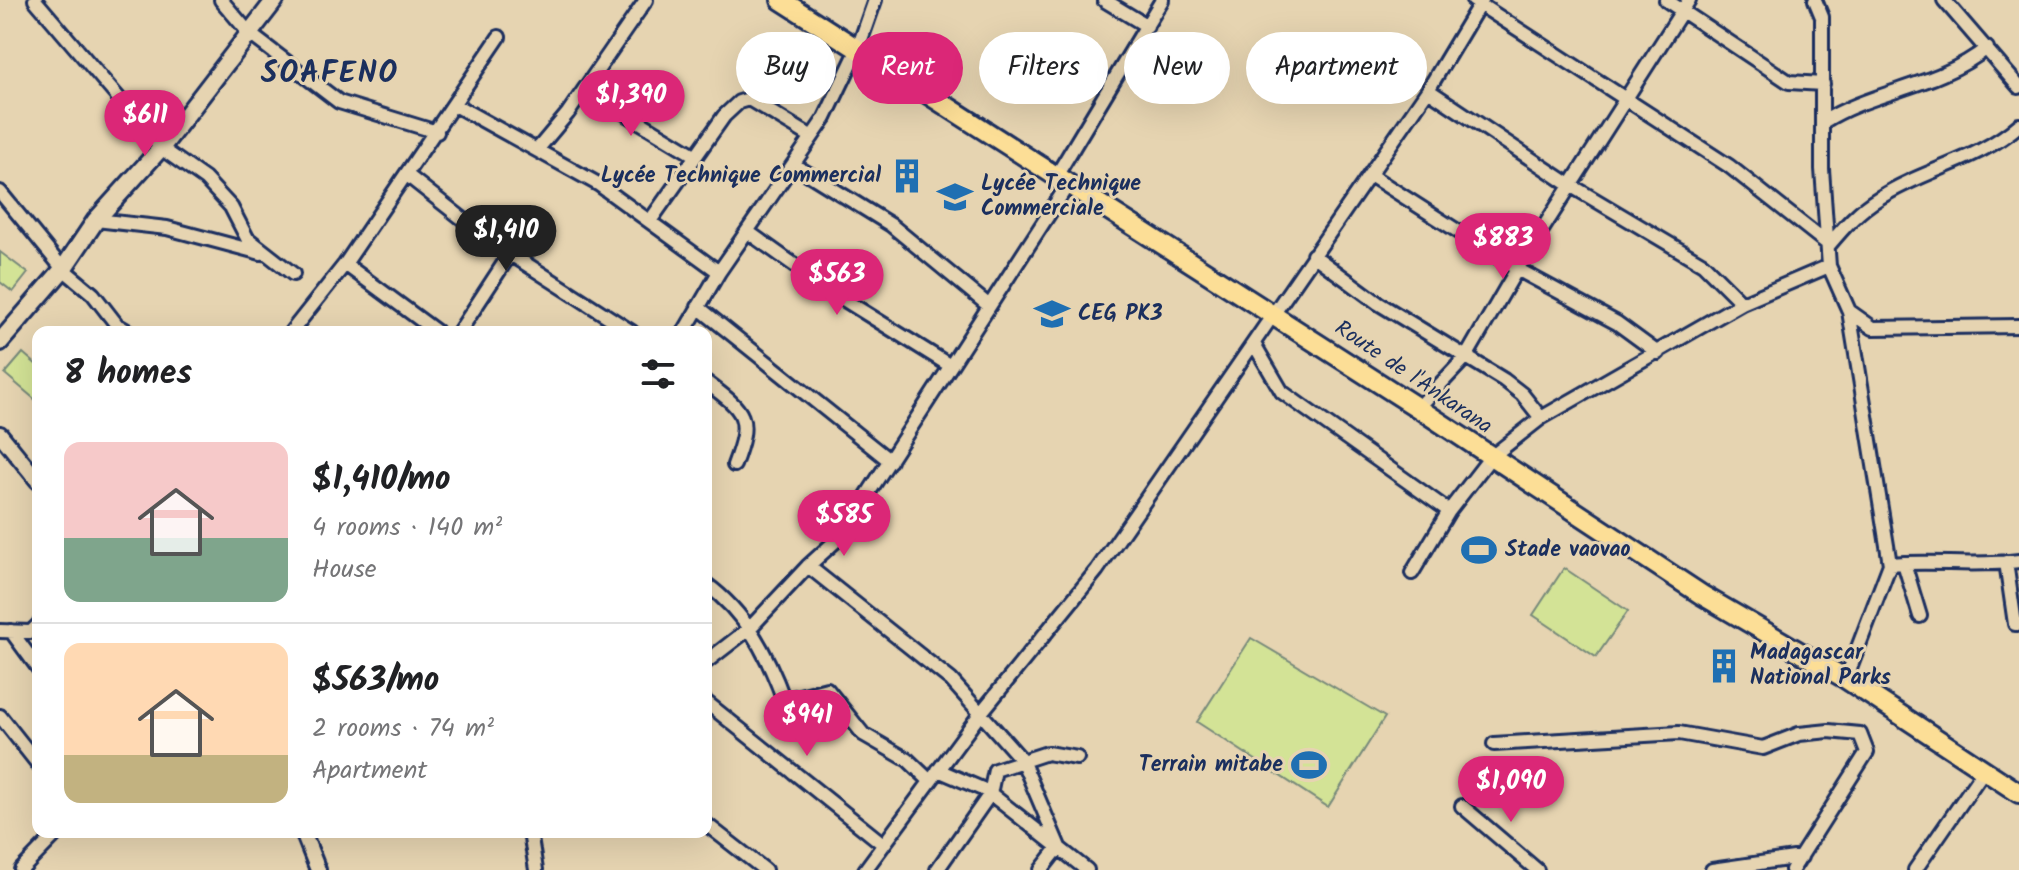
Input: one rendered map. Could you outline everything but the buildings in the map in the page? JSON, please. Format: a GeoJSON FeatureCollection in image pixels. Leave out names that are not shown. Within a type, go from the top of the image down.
{"type":"FeatureCollection","features":[{"type":"Feature","properties":{"kind":"main road"},"geometry":{"type":"LineString","coordinates":[[0,342],[63,269],[96,220],[161,148],[275,0]]}},
{"type":"Feature","properties":{"kind":"main road","name":"Route de l'Ankarana"},"geometry":{"type":"LineString","coordinates":[[781,0],[852,48]]}},
{"type":"Feature","properties":{"kind":"main road","name":"Route de l'Ankarana"},"geometry":{"type":"LineString","coordinates":[[940,104],[1274,315],[1702,595],[1846,679],[2019,793]]}},
{"type":"Feature","properties":{"kind":"street"},"geometry":{"type":"LineString","coordinates":[[35,0],[161,148],[205,179],[231,207],[247,238],[293,274]]}},
{"type":"Feature","properties":{"kind":"street"},"geometry":{"type":"LineString","coordinates":[[221,0],[250,34],[339,102],[437,132]]}},
{"type":"Feature","properties":{"kind":"street"},"geometry":{"type":"LineString","coordinates":[[537,150],[585,89],[646,0]]}},
{"type":"Feature","properties":{"kind":"street"},"geometry":{"type":"LineString","coordinates":[[864,32],[875,0]]}},
{"type":"Feature","properties":{"kind":"street"},"geometry":{"type":"LineString","coordinates":[[1104,0],[1147,26]]}},
{"type":"Feature","properties":{"kind":"street"},"geometry":{"type":"LineString","coordinates":[[712,657],[750,628],[840,537],[988,305],[1061,182],[1162,0]]}},
{"type":"Feature","properties":{"kind":"street"},"geometry":{"type":"LineString","coordinates":[[1666,0],[1686,6],[1789,82],[1823,84]]}},
{"type":"Feature","properties":{"kind":"street"},"geometry":{"type":"LineString","coordinates":[[1815,0],[1822,17],[1829,266],[1849,311],[1890,564],[1846,679]]}},
{"type":"Feature","properties":{"kind":"street"},"geometry":{"type":"LineString","coordinates":[[1944,0],[2019,87]]}},
{"type":"Feature","properties":{"kind":"street"},"geometry":{"type":"LineString","coordinates":[[865,870],[980,714],[1097,570],[1428,90],[1478,2],[1729,166],[1829,245]]}},
{"type":"Feature","properties":{"kind":"street"},"geometry":{"type":"LineString","coordinates":[[1418,408],[1466,357],[1517,269],[1686,6]]}},
{"type":"Feature","properties":{"kind":"street"},"geometry":{"type":"LineString","coordinates":[[296,326],[345,264],[499,37]]}},
{"type":"Feature","properties":{"kind":"street"},"geometry":{"type":"LineString","coordinates":[[1823,122],[1866,102],[1926,82],[1987,48]]}},
{"type":"Feature","properties":{"kind":"street"},"geometry":{"type":"LineString","coordinates":[[687,326],[719,272],[812,137],[852,61]]}},
{"type":"Feature","properties":{"kind":"street"},"geometry":{"type":"LineString","coordinates":[[585,89],[696,156]]}},
{"type":"Feature","properties":{"kind":"street"},"geometry":{"type":"LineString","coordinates":[[1428,90],[1570,185],[1703,264],[1742,303]]}},
{"type":"Feature","properties":{"kind":"street"},"geometry":{"type":"LineString","coordinates":[[650,221],[724,116],[739,102],[749,99],[812,137]]}},
{"type":"Feature","properties":{"kind":"street"},"geometry":{"type":"LineString","coordinates":[[455,105],[598,184],[719,272]]}},
{"type":"Feature","properties":{"kind":"street"},"geometry":{"type":"LineString","coordinates":[[1829,245],[1847,222],[1880,197],[1965,160],[2004,139],[2019,125]]}},
{"type":"Feature","properties":{"kind":"street"},"geometry":{"type":"LineString","coordinates":[[794,165],[891,225],[988,305]]}},
{"type":"Feature","properties":{"kind":"street"},"geometry":{"type":"LineString","coordinates":[[407,175],[510,254],[623,326]]}},
{"type":"Feature","properties":{"kind":"street"},"geometry":{"type":"LineString","coordinates":[[1370,175],[1517,269],[1617,323],[1658,353]]}},
{"type":"Feature","properties":{"kind":"street"},"geometry":{"type":"LineString","coordinates":[[0,192],[63,269],[93,294],[119,326]]}},
{"type":"Feature","properties":{"kind":"street"},"geometry":{"type":"LineString","coordinates":[[96,220],[167,228],[264,254]]}},
{"type":"Feature","properties":{"kind":"street"},"geometry":{"type":"LineString","coordinates":[[748,232],[835,294],[949,365]]}},
{"type":"Feature","properties":{"kind":"street"},"geometry":{"type":"LineString","coordinates":[[463,326],[510,254]]}},
{"type":"Feature","properties":{"kind":"street"},"geometry":{"type":"LineString","coordinates":[[1313,255],[1378,303],[1522,394],[1541,418]]}},
{"type":"Feature","properties":{"kind":"street"},"geometry":{"type":"LineString","coordinates":[[345,264],[429,326]]}},
{"type":"Feature","properties":{"kind":"street"},"geometry":{"type":"LineString","coordinates":[[1412,573],[1449,511],[1490,458],[1541,418],[1742,303],[1829,266]]}},
{"type":"Feature","properties":{"kind":"street"},"geometry":{"type":"LineString","coordinates":[[698,307],[890,461]]}},
{"type":"Feature","properties":{"kind":"street"},"geometry":{"type":"LineString","coordinates":[[1849,311],[1873,328],[2019,326]]}},
{"type":"Feature","properties":{"kind":"street"},"geometry":{"type":"LineString","coordinates":[[1254,344],[1282,392],[1449,511]]}},
{"type":"Feature","properties":{"kind":"street"},"geometry":{"type":"LineString","coordinates":[[712,386],[738,406],[746,433],[734,465]]}},
{"type":"Feature","properties":{"kind":"street"},"geometry":{"type":"LineString","coordinates":[[0,434],[32,474]]}},
{"type":"Feature","properties":{"kind":"street"},"geometry":{"type":"LineString","coordinates":[[1890,564],[1930,560],[2013,562],[2015,624],[2019,624]]}},
{"type":"Feature","properties":{"kind":"street"},"geometry":{"type":"LineString","coordinates":[[1904,563],[1920,616]]}},
{"type":"Feature","properties":{"kind":"street"},"geometry":{"type":"LineString","coordinates":[[808,566],[951,680],[1022,760],[1059,847]]}},
{"type":"Feature","properties":{"kind":"street"},"geometry":{"type":"LineString","coordinates":[[712,590],[750,628],[768,657],[784,700],[827,689],[863,734],[934,776],[990,794],[1087,870]]}},
{"type":"Feature","properties":{"kind":"street"},"geometry":{"type":"LineString","coordinates":[[6,631],[32,631]]}},
{"type":"Feature","properties":{"kind":"street"},"geometry":{"type":"LineString","coordinates":[[6,631],[32,661]]}},
{"type":"Feature","properties":{"kind":"street"},"geometry":{"type":"LineString","coordinates":[[712,707],[883,844]]}},
{"type":"Feature","properties":{"kind":"street"},"geometry":{"type":"LineString","coordinates":[[0,716],[32,756]]}},
{"type":"Feature","properties":{"kind":"street"},"geometry":{"type":"LineString","coordinates":[[1494,744],[1679,733],[1763,748],[1799,734],[1829,731],[1860,734],[1867,752],[1792,870]]}},
{"type":"Feature","properties":{"kind":"street"},"geometry":{"type":"LineString","coordinates":[[937,870],[990,794],[995,770],[1047,753],[1077,758]]}},
{"type":"Feature","properties":{"kind":"street"},"geometry":{"type":"LineString","coordinates":[[1915,870],[1984,770]]}},
{"type":"Feature","properties":{"kind":"street"},"geometry":{"type":"LineString","coordinates":[[1462,806],[1537,870]]}},
{"type":"Feature","properties":{"kind":"street"},"geometry":{"type":"LineString","coordinates":[[712,829],[765,870]]}},
{"type":"Feature","properties":{"kind":"street"},"geometry":{"type":"LineString","coordinates":[[21,870],[52,838]]}},
{"type":"Feature","properties":{"kind":"street"},"geometry":{"type":"LineString","coordinates":[[305,838],[318,870]]}},
{"type":"Feature","properties":{"kind":"street"},"geometry":{"type":"LineString","coordinates":[[531,838],[536,870]]}},
{"type":"Feature","properties":{"kind":"street"},"geometry":{"type":"LineString","coordinates":[[1041,870],[1059,847]]}},
{"type":"Feature","properties":{"kind":"street"},"geometry":{"type":"LineString","coordinates":[[1712,870],[1801,857]]}},
{"type":"Feature","properties":{"kind":"green space"},"geometry":{"type":"Polygon","coordinates":[[[0,252],[28,273],[13,292],[0,282],[0,252]]]}},
{"type":"Feature","properties":{"kind":"green space"},"geometry":{"type":"Polygon","coordinates":[[[23,353],[32,361],[32,397],[5,374],[23,353]]]}},
{"type":"Feature","properties":{"kind":"green space"},"geometry":{"type":"Polygon","coordinates":[[[1564,568],[1628,611],[1596,657],[1533,615],[1564,568]]]}},
{"type":"Feature","properties":{"kind":"green space","name":"Terrain mitabe"},"geometry":{"type":"Polygon","coordinates":[[[1251,638],[1385,717],[1328,807],[1197,722],[1251,638]]]}},
{"type":"Feature","properties":{"kind":"place","name":"Lycée Technique Commercial"},"geometry":{"type":"Point","coordinates":[907,176]}},
{"type":"Feature","properties":{"kind":"place","name":"Lycée Technique Commerciale"},"geometry":{"type":"Point","coordinates":[955,197]}},
{"type":"Feature","properties":{"kind":"place","name":"CEG PK3"},"geometry":{"type":"Point","coordinates":[1052,314]}},
{"type":"Feature","properties":{"kind":"place","name":"Stade vaovao"},"geometry":{"type":"Point","coordinates":[1479,550]}},
{"type":"Feature","properties":{"kind":"place","name":"Madagascar National Parks"},"geometry":{"type":"Point","coordinates":[1724,666]}},
{"type":"Feature","properties":{"kind":"place","name":"Terrain mitabe"},"geometry":{"type":"Point","coordinates":[1309,765]}},
{"type":"Feature","properties":{"kind":"district","name":"SOAFENO"},"geometry":{"type":"Point","coordinates":[330,74]}}]}
